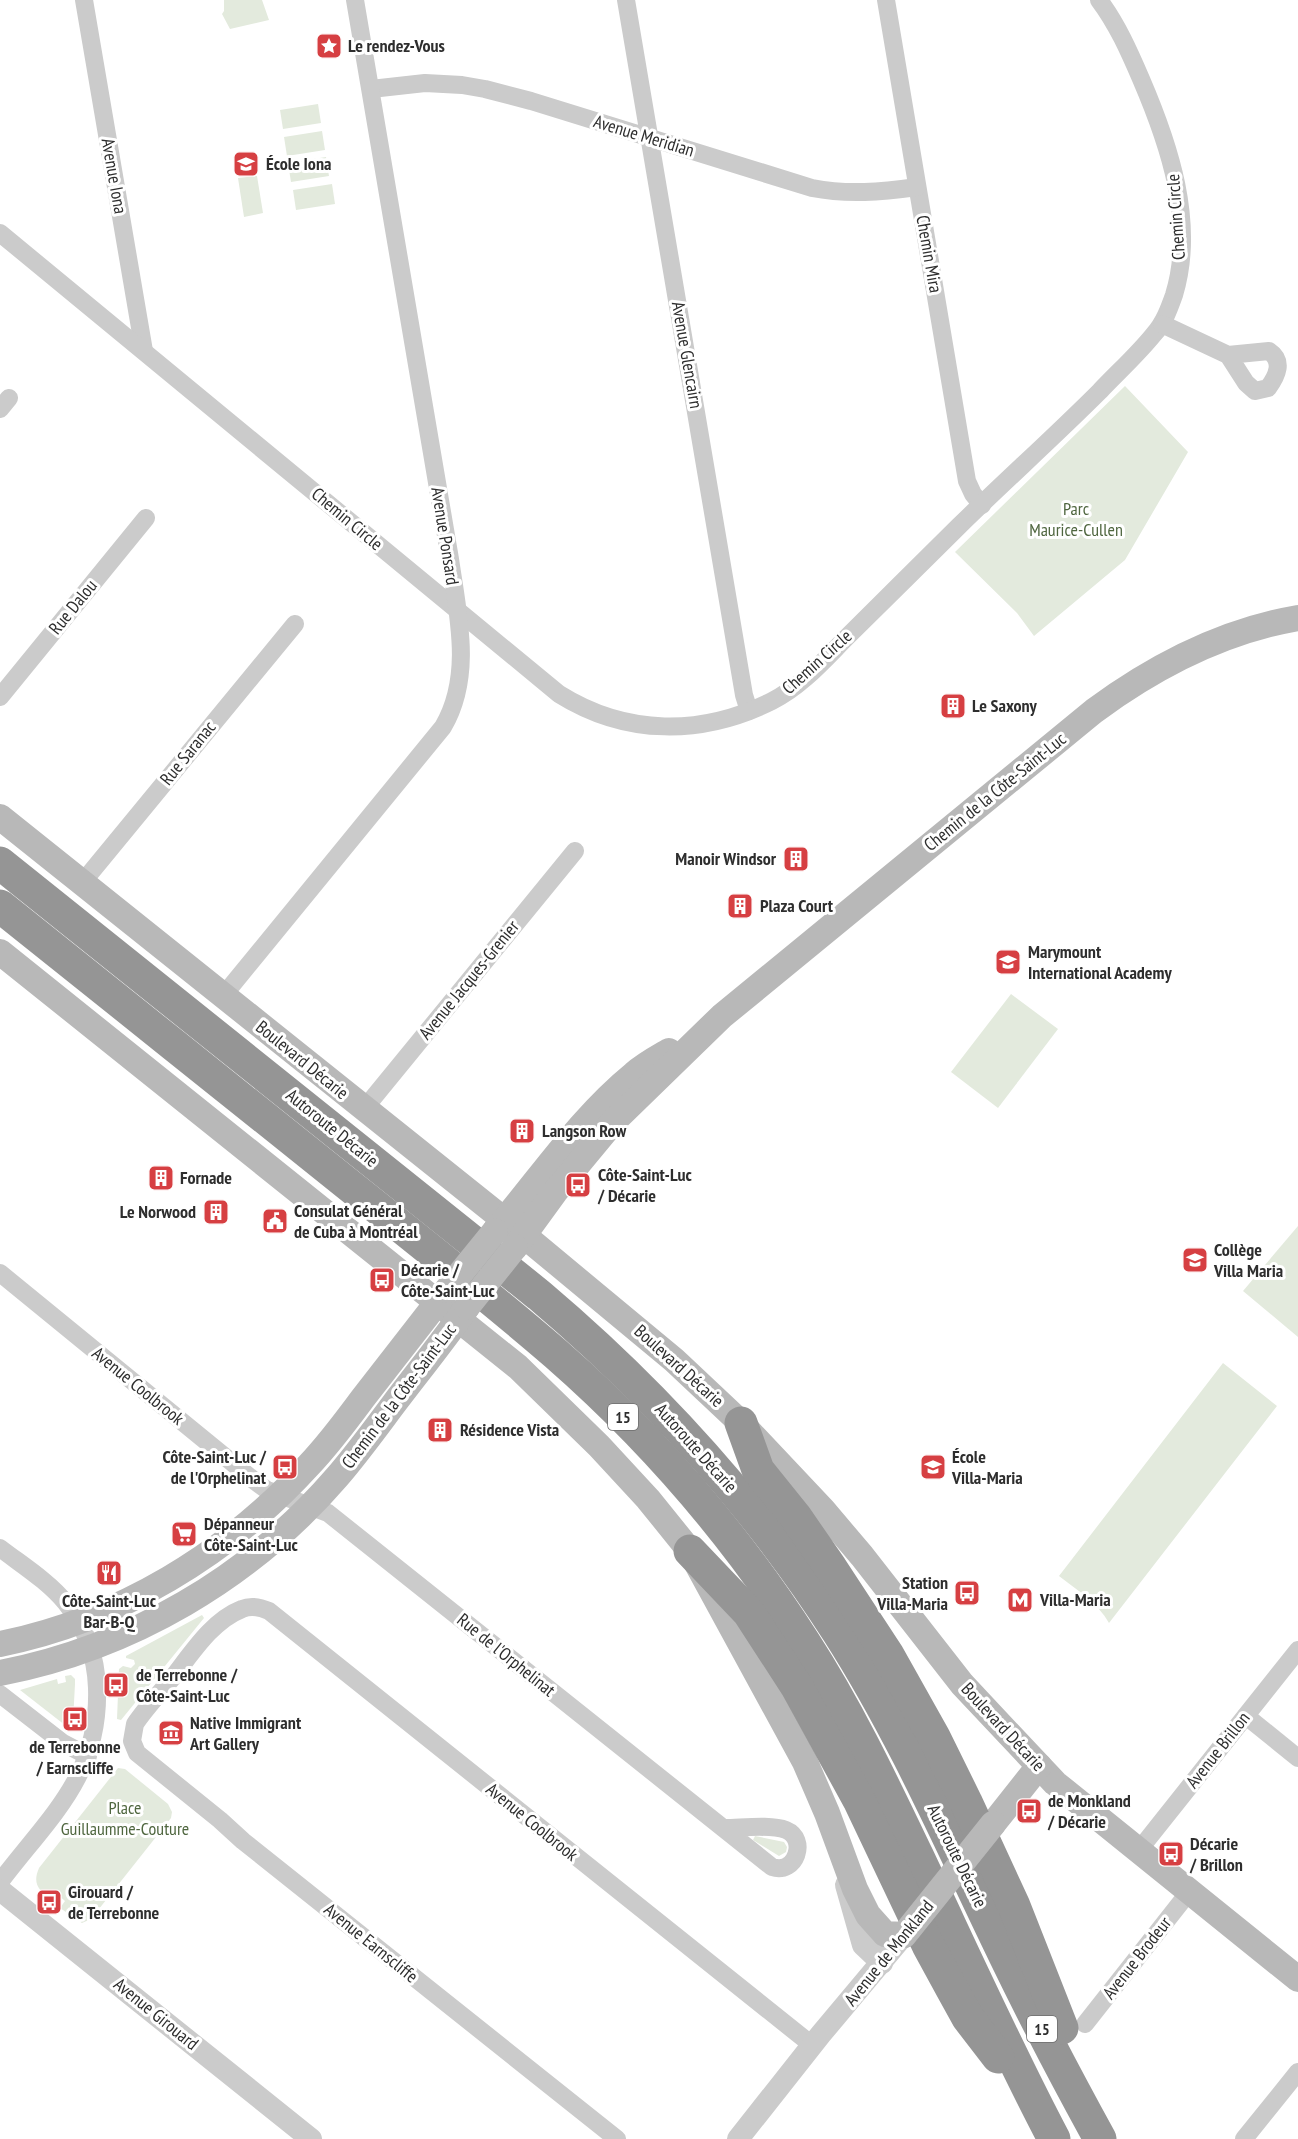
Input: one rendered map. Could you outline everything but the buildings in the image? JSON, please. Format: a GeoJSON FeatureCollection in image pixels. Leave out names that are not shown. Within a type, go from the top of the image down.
{"type":"FeatureCollection","features":[{"type":"Feature","properties":{"kind":"highway","name":"Autoroute Décarie"},"geometry":{"type":"LineString","coordinates":[[0,863],[540,1295],[622,1369],[691,1438],[757,1519],[819,1604],[885,1712],[946,1830],[1021,1989],[1100,2139]]}},
{"type":"Feature","properties":{"kind":"highway","name":"Autoroute Décarie"},"geometry":{"type":"LineString","coordinates":[[0,906],[550,1348],[613,1407],[688,1487],[783,1611],[850,1721],[889,1796],[1054,2139]]}},
{"type":"Feature","properties":{"kind":"highway"},"geometry":{"type":"LineString","coordinates":[[741,1423],[758,1470],[813,1541],[868,1623],[919,1709],[1014,1906],[1106,2139]]}},
{"type":"Feature","properties":{"kind":"highway"},"geometry":{"type":"LineString","coordinates":[[690,1551],[749,1613],[786,1670],[843,1770],[928,1945],[968,2019],[1035,2103]]}},
{"type":"Feature","properties":{"kind":"main road","name":"Chemin de la Côte-Saint-Luc"},"geometry":{"type":"LineString","coordinates":[[0,1673],[36,1666],[91,1648],[163,1616],[211,1588],[269,1544],[310,1505],[351,1460],[463,1313],[509,1233],[567,1143],[628,1079],[722,1016],[1066,734],[1120,693],[1156,669],[1200,648],[1247,630],[1298,618]]}},
{"type":"Feature","properties":{"kind":"main road","name":"Boulevard Décarie"},"geometry":{"type":"LineString","coordinates":[[0,817],[364,1109],[509,1233],[648,1337],[741,1423],[797,1480],[843,1533],[962,1683],[1060,1787],[1298,1978]]}},
{"type":"Feature","properties":{"kind":"main road"},"geometry":{"type":"LineString","coordinates":[[0,952],[463,1313],[576,1422],[648,1499],[690,1551],[805,1762],[855,1889],[873,1923],[885,1934],[904,1935]]}},
{"type":"Feature","properties":{"kind":"main road","name":"Chemin de la Côte-Saint-Luc"},"geometry":{"type":"LineString","coordinates":[[0,1644],[79,1622],[145,1592],[194,1563],[238,1532],[279,1495],[326,1446],[442,1296],[509,1233]]}},
{"type":"Feature","properties":{"kind":"main road","name":"Avenue de Monkland"},"geometry":{"type":"LineString","coordinates":[[904,1935],[1039,1766]]}},
{"type":"Feature","properties":{"kind":"street","name":"Avenue Iona"},"geometry":{"type":"LineString","coordinates":[[84,0],[144,351]]}},
{"type":"Feature","properties":{"kind":"street","name":"Avenue Ponsard"},"geometry":{"type":"LineString","coordinates":[[223,996],[447,720],[456,698],[461,676],[460,642],[450,559],[355,0]]}},
{"type":"Feature","properties":{"kind":"street","name":"Avenue Glencairn"},"geometry":{"type":"LineString","coordinates":[[626,0],[743,690],[749,711]]}},
{"type":"Feature","properties":{"kind":"street","name":"Chemin Mira"},"geometry":{"type":"LineString","coordinates":[[885,0],[967,481],[973,494],[982,505]]}},
{"type":"Feature","properties":{"kind":"street","name":"Chemin Circle"},"geometry":{"type":"LineString","coordinates":[[0,233],[559,694],[607,718],[641,725],[673,726],[703,722],[749,711],[774,700],[806,677],[1130,361],[1161,324],[1175,291],[1181,256],[1179,209],[1174,172],[1162,129],[1137,69],[1114,21],[1099,0]]}},
{"type":"Feature","properties":{"kind":"street","name":"Avenue Meridian"},"geometry":{"type":"LineString","coordinates":[[370,89],[425,82],[472,86],[531,101],[818,190],[862,193],[917,187]]}},
{"type":"Feature","properties":{"kind":"street"},"geometry":{"type":"LineString","coordinates":[[1161,324],[1228,355]]}},
{"type":"Feature","properties":{"kind":"street","name":"Rue Dalou"},"geometry":{"type":"LineString","coordinates":[[0,697],[146,518]]}},
{"type":"Feature","properties":{"kind":"street","name":"Rue Saranac"},"geometry":{"type":"LineString","coordinates":[[82,883],[295,624]]}},
{"type":"Feature","properties":{"kind":"street","name":"Avenue Jacques-Grenier"},"geometry":{"type":"LineString","coordinates":[[364,1109],[575,851]]}},
{"type":"Feature","properties":{"kind":"street","name":"Avenue Coolbrook"},"geometry":{"type":"LineString","coordinates":[[0,1273],[256,1482],[279,1495]]}},
{"type":"Feature","properties":{"kind":"street","name":"Rue de l'Orphelinat"},"geometry":{"type":"LineString","coordinates":[[279,1495],[328,1513],[725,1828]]}},
{"type":"Feature","properties":{"kind":"street"},"geometry":{"type":"LineString","coordinates":[[0,1548],[57,1592],[79,1622],[91,1648],[97,1695],[93,1736],[88,1756],[66,1798],[0,1882]]}},
{"type":"Feature","properties":{"kind":"street","name":"Avenue Coolbrook"},"geometry":{"type":"LineString","coordinates":[[248,1607],[269,1611],[812,2045]]}},
{"type":"Feature","properties":{"kind":"street","name":"Avenue Earnscliffe"},"geometry":{"type":"LineString","coordinates":[[248,1607],[231,1615],[204,1638],[139,1718],[132,1731],[133,1747],[141,1758],[617,2139]]}},
{"type":"Feature","properties":{"kind":"street","name":"Avenue Brillon"},"geometry":{"type":"LineString","coordinates":[[1139,1850],[1298,1650]]}},
{"type":"Feature","properties":{"kind":"street"},"geometry":{"type":"LineString","coordinates":[[0,1694],[63,1743],[88,1756]]}},
{"type":"Feature","properties":{"kind":"street"},"geometry":{"type":"LineString","coordinates":[[1246,1716],[1298,1758]]}},
{"type":"Feature","properties":{"kind":"street"},"geometry":{"type":"LineString","coordinates":[[832,1829],[863,1945],[882,1963]]}},
{"type":"Feature","properties":{"kind":"street","name":"Avenue Girouard"},"geometry":{"type":"LineString","coordinates":[[0,1890],[311,2139]]}},
{"type":"Feature","properties":{"kind":"street","name":"Avenue Brodeur"},"geometry":{"type":"LineString","coordinates":[[1085,2025],[1189,1892]]}},
{"type":"Feature","properties":{"kind":"street","name":"Avenue de Monkland"},"geometry":{"type":"LineString","coordinates":[[738,2139],[812,2045],[904,1935]]}},
{"type":"Feature","properties":{"kind":"street"},"geometry":{"type":"LineString","coordinates":[[1244,2139],[1298,2072]]}},
{"type":"Feature","properties":{"kind":"green space"},"geometry":{"type":"Polygon","coordinates":[[[224,0],[262,0],[269,20],[230,29],[222,14],[224,0]]]}},
{"type":"Feature","properties":{"kind":"green space"},"geometry":{"type":"Polygon","coordinates":[[[318,104],[321,123],[283,129],[280,110],[318,104]]]}},
{"type":"Feature","properties":{"kind":"green space"},"geometry":{"type":"Polygon","coordinates":[[[322,131],[325,150],[287,156],[284,137],[322,131]]]}},
{"type":"Feature","properties":{"kind":"green space"},"geometry":{"type":"Polygon","coordinates":[[[326,157],[329,176],[291,182],[288,163],[326,157]]]}},
{"type":"Feature","properties":{"kind":"green space"},"geometry":{"type":"Polygon","coordinates":[[[257,176],[263,213],[244,217],[238,178],[257,176]]]}},
{"type":"Feature","properties":{"kind":"green space"},"geometry":{"type":"Polygon","coordinates":[[[332,184],[335,204],[296,210],[293,190],[332,184]]]}},
{"type":"Feature","properties":{"kind":"green space","name":"Parc Maurice-Cullen"},"geometry":{"type":"Polygon","coordinates":[[[1125,386],[1188,452],[1125,560],[1034,636],[1017,613],[955,552],[1125,386]]]}},
{"type":"Feature","properties":{"kind":"green space"},"geometry":{"type":"Polygon","coordinates":[[[1011,994],[1058,1029],[998,1108],[951,1072],[1011,994]]]}},
{"type":"Feature","properties":{"kind":"green space"},"geometry":{"type":"Polygon","coordinates":[[[1298,1226],[1298,1337],[1243,1291],[1298,1226]]]}},
{"type":"Feature","properties":{"kind":"green space"},"geometry":{"type":"Polygon","coordinates":[[[1223,1363],[1277,1406],[1109,1623],[1093,1603],[1059,1576],[1223,1363]]]}},
{"type":"Feature","properties":{"kind":"green space"},"geometry":{"type":"Polygon","coordinates":[[[202,1615],[204,1618],[121,1720],[117,1719],[118,1694],[124,1694],[125,1685],[118,1684],[119,1669],[123,1666],[131,1668],[135,1664],[134,1660],[126,1656],[202,1615]]]}},
{"type":"Feature","properties":{"kind":"green space"},"geometry":{"type":"Polygon","coordinates":[[[71,1675],[75,1679],[75,1684],[73,1721],[70,1729],[20,1690],[57,1679],[58,1684],[66,1682],[65,1676],[71,1675]]]}},
{"type":"Feature","properties":{"kind":"green space","name":"Place Guillaumme-Couture"},"geometry":{"type":"Polygon","coordinates":[[[118,1768],[125,1769],[168,1804],[172,1812],[171,1818],[91,1919],[82,1923],[60,1908],[65,1901],[57,1894],[51,1900],[43,1893],[36,1878],[39,1868],[118,1768]]]}},
{"type":"Feature","properties":{"kind":"green space"},"geometry":{"type":"Polygon","coordinates":[[[755,1836],[784,1842],[787,1847],[786,1852],[779,1856],[753,1840],[755,1836]]]}},
{"type":"Feature","properties":{"kind":"place","name":"Le rendez-Vous"},"geometry":{"type":"Point","coordinates":[329,46]}},
{"type":"Feature","properties":{"kind":"place","name":"École Iona"},"geometry":{"type":"Point","coordinates":[246,164]}},
{"type":"Feature","properties":{"kind":"place","name":"Le Saxony"},"geometry":{"type":"Point","coordinates":[953,706]}},
{"type":"Feature","properties":{"kind":"place","name":"Manoir Windsor"},"geometry":{"type":"Point","coordinates":[796,859]}},
{"type":"Feature","properties":{"kind":"place","name":"Plaza Court"},"geometry":{"type":"Point","coordinates":[740,906]}},
{"type":"Feature","properties":{"kind":"place","name":"Marymount International Academy"},"geometry":{"type":"Point","coordinates":[1008,962]}},
{"type":"Feature","properties":{"kind":"place","name":"Langson Row"},"geometry":{"type":"Point","coordinates":[522,1131]}},
{"type":"Feature","properties":{"kind":"place","name":"Fornade"},"geometry":{"type":"Point","coordinates":[161,1178]}},
{"type":"Feature","properties":{"kind":"place","name":"Côte-Saint-Luc / Décarie"},"geometry":{"type":"Point","coordinates":[578,1185]}},
{"type":"Feature","properties":{"kind":"place","name":"Le Norwood"},"geometry":{"type":"Point","coordinates":[216,1212]}},
{"type":"Feature","properties":{"kind":"place","name":"Consulat Général de Cuba à Montréal"},"geometry":{"type":"Point","coordinates":[275,1221]}},
{"type":"Feature","properties":{"kind":"place","name":"Collège Villa Maria"},"geometry":{"type":"Point","coordinates":[1195,1260]}},
{"type":"Feature","properties":{"kind":"place","name":"Décarie / Côte-Saint-Luc"},"geometry":{"type":"Point","coordinates":[382,1280]}},
{"type":"Feature","properties":{"kind":"place","name":"Résidence Vista"},"geometry":{"type":"Point","coordinates":[440,1430]}},
{"type":"Feature","properties":{"kind":"place","name":"Côte-Saint-Luc / de l'Orphelinat"},"geometry":{"type":"Point","coordinates":[285,1467]}},
{"type":"Feature","properties":{"kind":"place","name":"École Villa-Maria"},"geometry":{"type":"Point","coordinates":[933,1467]}},
{"type":"Feature","properties":{"kind":"place","name":"Dépanneur Côte-Saint-Luc"},"geometry":{"type":"Point","coordinates":[184,1534]}},
{"type":"Feature","properties":{"kind":"place","name":"Côte-Saint-Luc Bar-B-Q"},"geometry":{"type":"Point","coordinates":[109,1573]}},
{"type":"Feature","properties":{"kind":"place","name":"Station Villa-Maria"},"geometry":{"type":"Point","coordinates":[967,1593]}},
{"type":"Feature","properties":{"kind":"place","name":"Villa-Maria"},"geometry":{"type":"Point","coordinates":[1020,1600]}},
{"type":"Feature","properties":{"kind":"place","name":"de Terrebonne / Côte-Saint-Luc"},"geometry":{"type":"Point","coordinates":[116,1685]}},
{"type":"Feature","properties":{"kind":"place","name":"de Terrebonne / Earnscliffe"},"geometry":{"type":"Point","coordinates":[75,1719]}},
{"type":"Feature","properties":{"kind":"place","name":"Native Immigrant Art Gallery"},"geometry":{"type":"Point","coordinates":[171,1733]}},
{"type":"Feature","properties":{"kind":"place","name":"de Monkland / Décarie"},"geometry":{"type":"Point","coordinates":[1029,1811]}},
{"type":"Feature","properties":{"kind":"place","name":"Décarie / Brillon"},"geometry":{"type":"Point","coordinates":[1171,1854]}},
{"type":"Feature","properties":{"kind":"place","name":"Girouard / de Terrebonne"},"geometry":{"type":"Point","coordinates":[49,1902]}}]}
